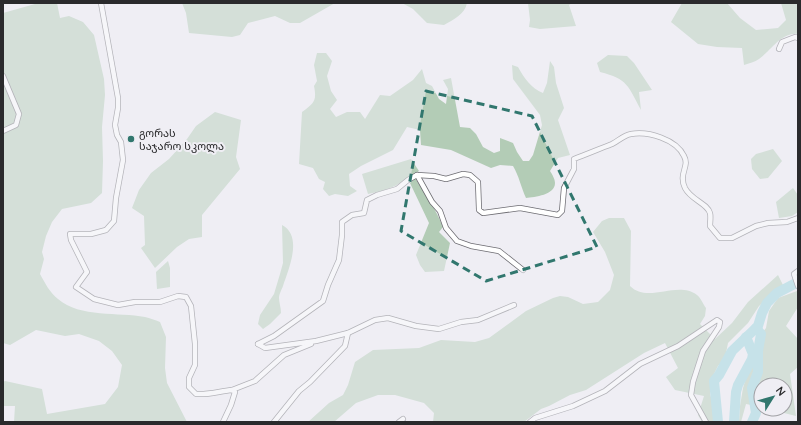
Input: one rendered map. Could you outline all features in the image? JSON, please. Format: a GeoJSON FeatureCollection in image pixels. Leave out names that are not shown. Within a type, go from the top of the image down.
{"type":"FeatureCollection","features":[{"type":"Feature","properties":{"kind":"street"},"geometry":{"type":"LineString","coordinates":[[101,3],[118,98],[115,125],[117,134],[122,142],[123,160],[116,198],[114,221],[106,230],[91,234],[70,234],[71,240],[87,272],[76,287],[94,299],[118,305],[135,302],[160,302],[178,296],[186,297],[191,306],[195,344],[195,365],[189,378],[189,387],[196,394],[208,395],[221,391],[232,390],[255,381],[284,355],[316,341]]}},
{"type":"Feature","properties":{"kind":"street"},"geometry":{"type":"LineString","coordinates":[[779,50],[782,42],[795,37],[798,38]]}},
{"type":"Feature","properties":{"kind":"street"},"geometry":{"type":"LineString","coordinates":[[3,76],[19,114],[16,125],[3,131]]}},
{"type":"Feature","properties":{"kind":"street"},"geometry":{"type":"LineString","coordinates":[[514,306],[478,320],[461,322],[439,329],[416,326],[388,318],[374,320],[348,333],[316,341],[265,348],[258,344],[274,336],[323,301],[339,260],[342,222],[352,215],[364,213],[367,200],[377,195],[398,189],[408,180],[417,175],[434,176],[446,179],[463,174],[470,175],[478,182],[479,210],[483,213],[520,208],[558,216],[562,211],[564,188],[574,169],[574,159],[613,144],[629,134],[644,134],[662,138],[680,148],[685,158],[686,166],[681,178],[685,189],[692,198],[707,207],[710,214],[710,226],[720,238],[732,238],[756,226],[768,223],[787,222],[798,218]]}},
{"type":"Feature","properties":{"kind":"street"},"geometry":{"type":"LineString","coordinates":[[417,175],[432,202],[440,211],[446,228],[458,241],[471,246],[499,251],[523,270]]}},
{"type":"Feature","properties":{"kind":"street"},"geometry":{"type":"LineString","coordinates":[[796,273],[798,286]]}},
{"type":"Feature","properties":{"kind":"street"},"geometry":{"type":"LineString","coordinates":[[530,422],[535,418],[573,406],[605,391],[640,364],[678,346],[717,320],[720,322],[719,327],[703,351],[693,382],[691,395],[706,422]]}},
{"type":"Feature","properties":{"kind":"street"},"geometry":{"type":"LineString","coordinates":[[274,422],[299,390],[310,382],[345,346],[348,333]]}},
{"type":"Feature","properties":{"kind":"street"},"geometry":{"type":"LineString","coordinates":[[223,422],[235,392],[232,390]]}},
{"type":"Feature","properties":{"kind":"street"},"geometry":{"type":"LineString","coordinates":[[399,422],[403,419]]}},
{"type":"Feature","properties":{"kind":"highlighted area"},"geometry":{"type":"Polygon","coordinates":[[[426,91],[532,116],[597,247],[486,281],[401,231],[426,91]]]}},
{"type":"Feature","properties":{"kind":"green space"},"geometry":{"type":"Polygon","coordinates":[[[36,3],[57,3],[60,18],[69,16],[83,22],[94,35],[104,79],[105,95],[102,127],[102,193],[91,203],[62,209],[52,222],[46,236],[42,252],[44,259],[40,274],[55,297],[67,305],[77,309],[88,312],[145,317],[160,322],[166,337],[165,368],[167,383],[187,422],[14,422],[15,406],[3,406],[3,382],[5,381],[42,389],[47,414],[105,404],[118,387],[122,365],[112,351],[99,341],[79,334],[65,336],[36,330],[10,345],[3,343],[3,13],[36,3]]]}},
{"type":"Feature","properties":{"kind":"green space"},"geometry":{"type":"Polygon","coordinates":[[[182,3],[335,3],[300,23],[290,23],[275,16],[248,23],[240,35],[232,37],[189,33],[186,13],[182,3]]]}},
{"type":"Feature","properties":{"kind":"green space"},"geometry":{"type":"Polygon","coordinates":[[[402,3],[467,3],[464,10],[455,19],[444,25],[427,23],[413,9],[402,3]]]}},
{"type":"Feature","properties":{"kind":"green space"},"geometry":{"type":"Polygon","coordinates":[[[528,3],[572,3],[569,5],[576,26],[540,29],[529,27],[530,20],[528,3]]]}},
{"type":"Feature","properties":{"kind":"green space"},"geometry":{"type":"Polygon","coordinates":[[[682,3],[727,3],[740,18],[756,30],[778,28],[786,20],[781,3],[798,3],[798,34],[786,36],[759,59],[744,65],[742,48],[717,47],[698,44],[671,22],[682,3]]]}},
{"type":"Feature","properties":{"kind":"green space"},"geometry":{"type":"Polygon","coordinates":[[[317,53],[326,53],[332,61],[327,76],[331,91],[337,100],[330,109],[336,117],[347,112],[360,112],[365,119],[380,95],[390,96],[413,80],[422,69],[426,83],[432,86],[439,99],[446,104],[448,89],[443,80],[451,78],[460,127],[470,128],[476,134],[483,147],[494,153],[500,151],[500,138],[513,143],[523,161],[529,161],[533,155],[542,125],[540,115],[513,79],[512,65],[518,67],[528,82],[543,93],[547,83],[550,61],[554,67],[556,83],[564,108],[558,120],[570,155],[558,158],[550,171],[555,181],[552,190],[544,195],[526,198],[513,166],[500,165],[491,168],[451,150],[421,145],[420,130],[407,127],[393,150],[361,166],[349,174],[350,186],[357,191],[348,196],[335,194],[329,196],[323,189],[325,182],[319,179],[313,168],[299,164],[302,112],[312,104],[315,98],[314,86],[317,81],[314,65],[317,53]]]}},
{"type":"Feature","properties":{"kind":"green space"},"geometry":{"type":"Polygon","coordinates":[[[608,55],[627,56],[634,63],[652,90],[639,92],[641,110],[630,89],[622,81],[600,72],[597,63],[608,55]]]}},
{"type":"Feature","properties":{"kind":"green space"},"geometry":{"type":"Polygon","coordinates":[[[215,112],[241,120],[236,157],[240,169],[202,215],[202,237],[189,239],[177,247],[155,268],[141,248],[145,245],[144,216],[132,208],[139,190],[151,173],[169,159],[187,139],[196,126],[215,112]]]}},
{"type":"Feature","properties":{"kind":"green space"},"geometry":{"type":"Polygon","coordinates":[[[773,149],[782,161],[768,178],[760,179],[752,169],[751,159],[756,154],[773,149]]]}},
{"type":"Feature","properties":{"kind":"green space"},"geometry":{"type":"Polygon","coordinates":[[[411,159],[419,171],[395,186],[368,194],[362,174],[411,159]]]}},
{"type":"Feature","properties":{"kind":"green space"},"geometry":{"type":"Polygon","coordinates":[[[415,178],[440,220],[443,227],[439,232],[450,243],[444,271],[425,272],[416,255],[429,223],[410,183],[415,178]]]}},
{"type":"Feature","properties":{"kind":"green space"},"geometry":{"type":"Polygon","coordinates":[[[793,188],[798,195],[798,212],[792,216],[779,218],[776,202],[793,188]]]}},
{"type":"Feature","properties":{"kind":"green space"},"geometry":{"type":"Polygon","coordinates":[[[609,218],[624,218],[631,231],[630,286],[637,291],[645,293],[681,290],[689,291],[697,295],[706,308],[705,316],[700,324],[715,339],[732,323],[748,302],[778,275],[783,285],[759,306],[748,323],[728,343],[725,358],[718,366],[710,382],[710,394],[715,410],[716,422],[702,422],[698,415],[704,396],[675,390],[666,377],[678,368],[665,343],[644,353],[586,390],[570,395],[541,409],[524,422],[433,422],[434,413],[424,403],[395,395],[378,395],[356,403],[334,422],[308,422],[329,403],[343,395],[348,385],[355,362],[373,350],[419,348],[441,340],[475,342],[489,338],[526,311],[560,296],[568,297],[583,304],[598,302],[610,290],[614,275],[605,252],[593,232],[602,221],[609,218]]]}},
{"type":"Feature","properties":{"kind":"green space"},"geometry":{"type":"Polygon","coordinates":[[[282,225],[288,230],[292,237],[293,253],[279,296],[281,313],[263,329],[258,324],[260,315],[274,294],[283,263],[282,225]]]}},
{"type":"Feature","properties":{"kind":"green space"},"geometry":{"type":"Polygon","coordinates":[[[168,261],[170,268],[170,287],[157,289],[156,272],[168,261]]]}},
{"type":"Feature","properties":{"kind":"green space"},"geometry":{"type":"Polygon","coordinates":[[[797,291],[798,293],[798,307],[786,326],[798,339],[798,367],[790,374],[790,377],[753,377],[753,405],[746,404],[741,422],[739,422],[743,388],[747,375],[755,361],[757,339],[766,328],[769,311],[778,298],[797,291]]]}},
{"type":"Feature","properties":{"kind":"green space"},"geometry":{"type":"Polygon","coordinates":[[[793,395],[796,416],[793,415],[793,395]]]}},
{"type":"Feature","properties":{"kind":"waterway"},"geometry":{"type":"LineString","coordinates":[[718,422],[714,381],[719,375],[732,351],[758,326],[767,303],[777,293],[798,282]]}},
{"type":"Feature","properties":{"kind":"waterway"},"geometry":{"type":"LineString","coordinates":[[752,422],[756,413],[752,388],[758,372],[758,351],[761,334],[756,328]]}},
{"type":"Feature","properties":{"kind":"waterway"},"geometry":{"type":"LineString","coordinates":[[734,422],[736,392],[753,354],[746,337]]}},
{"type":"Feature","properties":{"kind":"place","name":"გორას საჯარო სკოლა"},"geometry":{"type":"Point","coordinates":[131,139]}}]}
